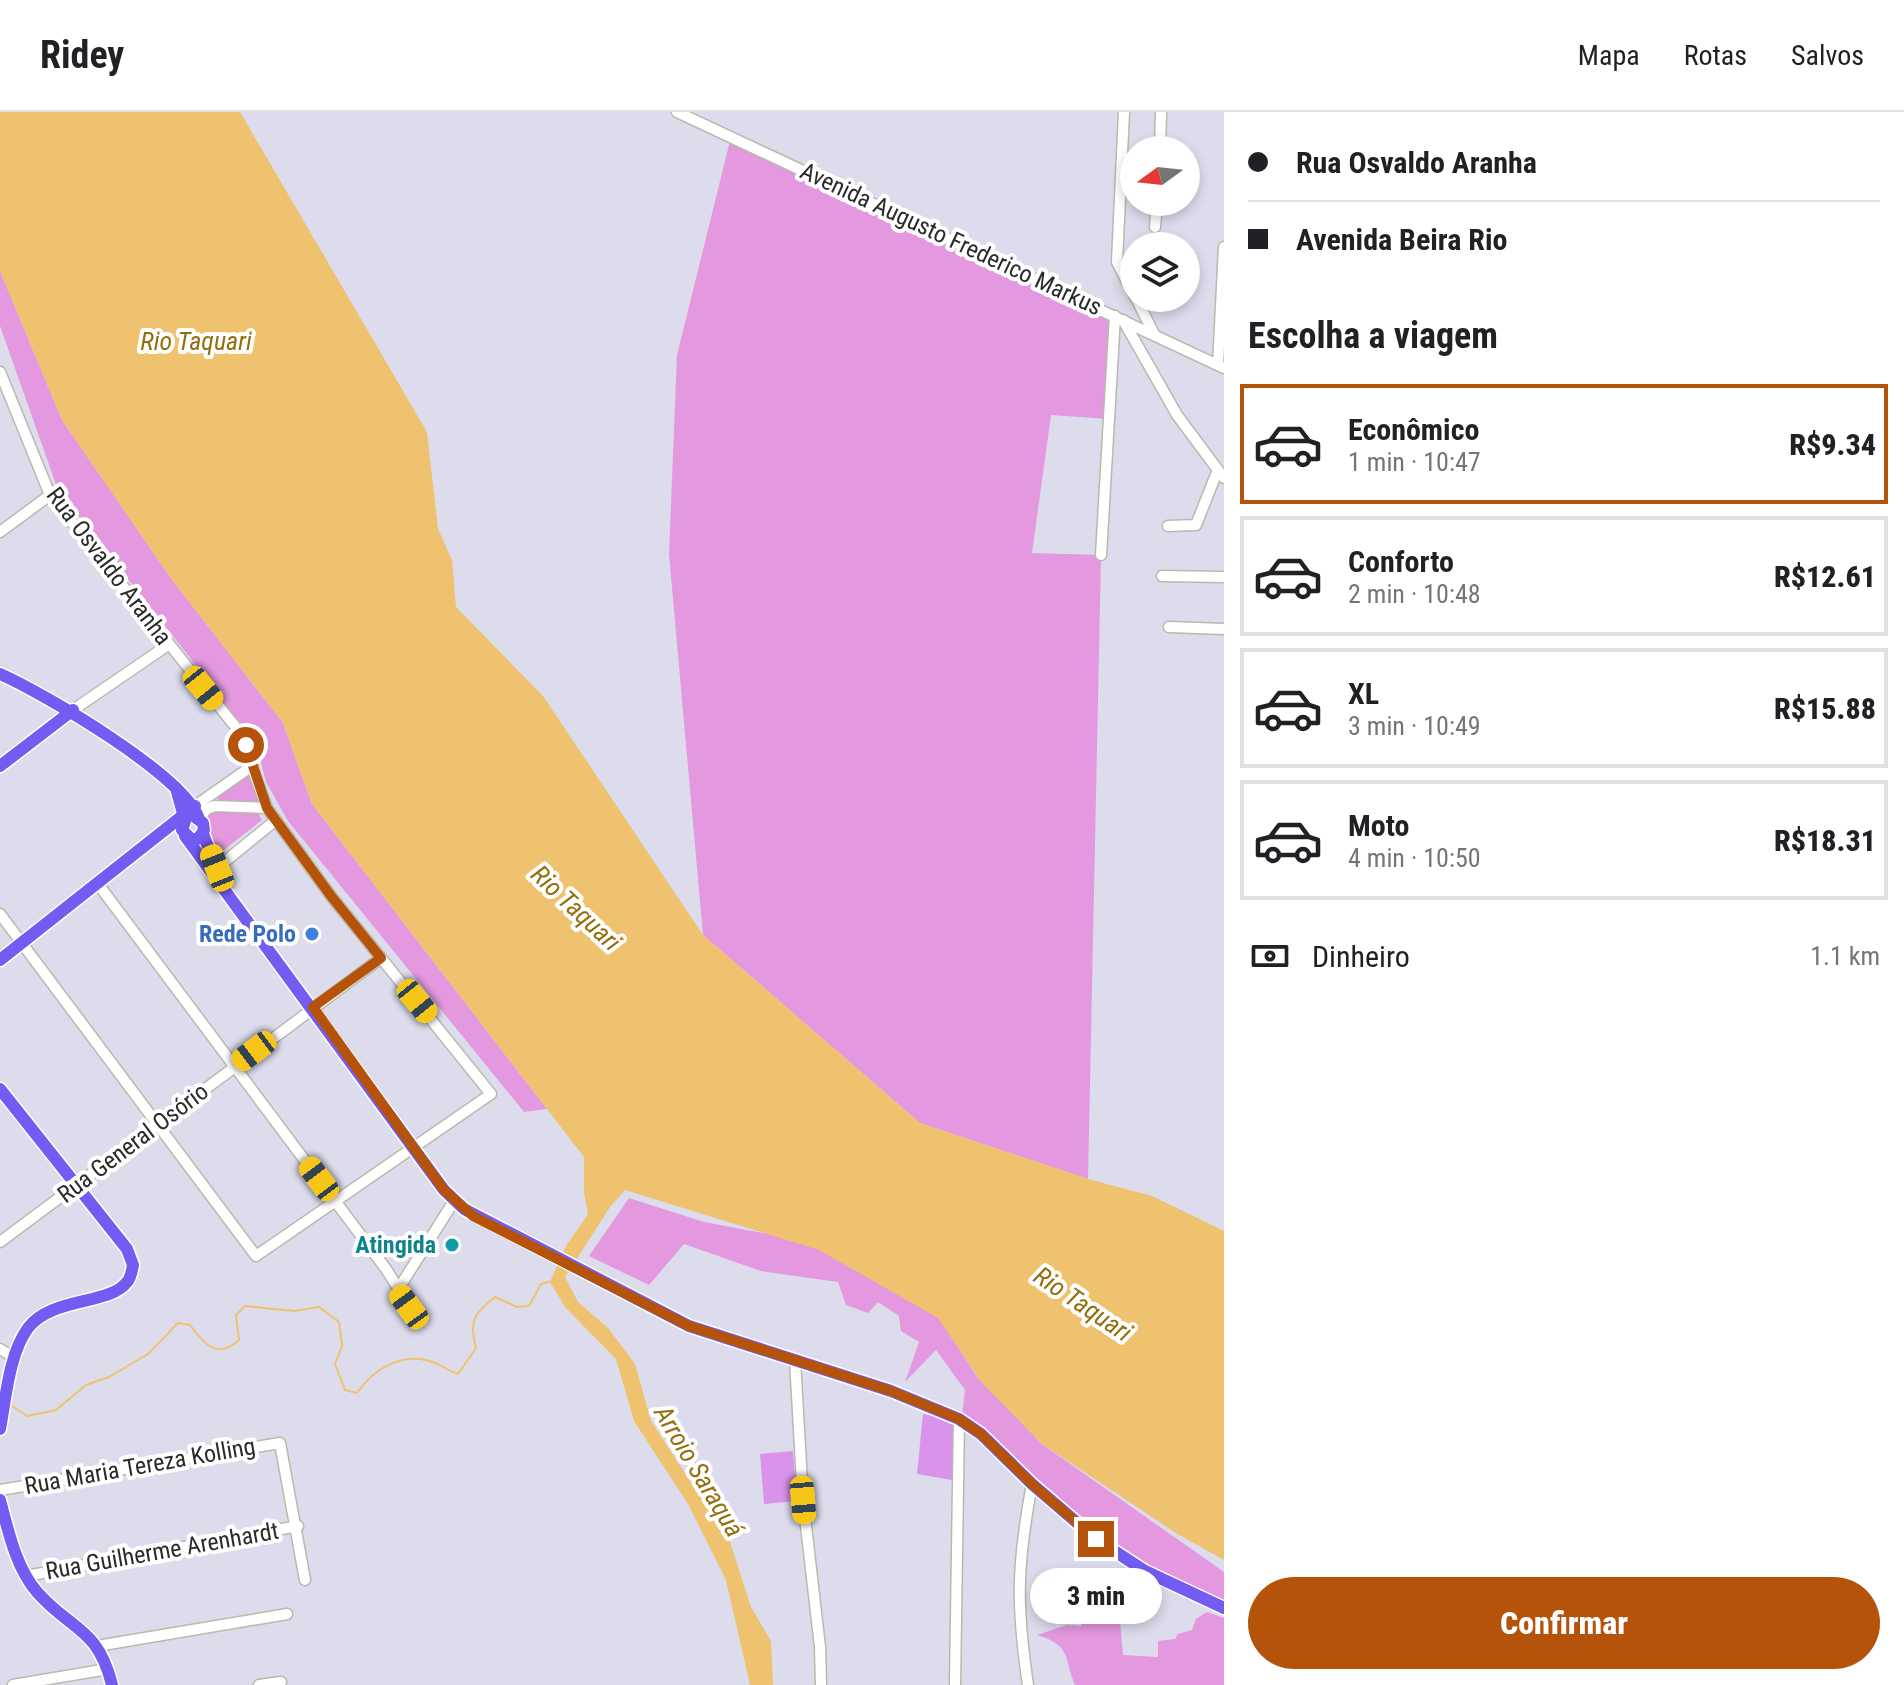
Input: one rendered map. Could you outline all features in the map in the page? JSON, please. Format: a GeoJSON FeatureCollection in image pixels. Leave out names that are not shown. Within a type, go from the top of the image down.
{"type":"FeatureCollection","features":[{"type":"Feature","properties":{"kind":"main road"},"geometry":{"type":"LineString","coordinates":[[0,674],[73,710],[176,788],[200,820],[225,890]]}},
{"type":"Feature","properties":{"kind":"main road"},"geometry":{"type":"LineString","coordinates":[[0,766],[73,710]]}},
{"type":"Feature","properties":{"kind":"main road"},"geometry":{"type":"LineString","coordinates":[[176,788],[184,826],[225,890],[454,1201],[482,1221],[689,1326],[891,1391],[959,1419],[981,1434],[1032,1484],[1096,1539],[1134,1564],[1224,1608]]}},
{"type":"Feature","properties":{"kind":"main road"},"geometry":{"type":"LineString","coordinates":[[0,960],[159,835],[200,820]]}},
{"type":"Feature","properties":{"kind":"main road"},"geometry":{"type":"LineString","coordinates":[[184,826],[195,839],[200,820]]}},
{"type":"Feature","properties":{"kind":"main road"},"geometry":{"type":"LineString","coordinates":[[159,835],[184,826]]}},
{"type":"Feature","properties":{"kind":"main road"},"geometry":{"type":"LineString","coordinates":[[0,1089],[127,1249],[133,1265],[128,1282],[118,1290],[39,1317],[24,1334],[15,1358],[0,1429]]}},
{"type":"Feature","properties":{"kind":"main road"},"geometry":{"type":"LineString","coordinates":[[0,1500],[26,1576],[38,1593],[81,1627],[97,1646],[112,1685]]}},
{"type":"Feature","properties":{"kind":"street","name":"Avenida Augusto Frederico Markus"},"geometry":{"type":"LineString","coordinates":[[677,112],[1221,366]]}},
{"type":"Feature","properties":{"kind":"street"},"geometry":{"type":"LineString","coordinates":[[1124,112],[1127,136]]}},
{"type":"Feature","properties":{"kind":"street"},"geometry":{"type":"LineString","coordinates":[[1160,136],[1161,112]]}},
{"type":"Feature","properties":{"kind":"street"},"geometry":{"type":"LineString","coordinates":[[1120,268],[1117,262],[1122,216]]}},
{"type":"Feature","properties":{"kind":"street"},"geometry":{"type":"LineString","coordinates":[[1155,227],[1156,216]]}},
{"type":"Feature","properties":{"kind":"street"},"geometry":{"type":"LineString","coordinates":[[1221,366],[1224,247]]}},
{"type":"Feature","properties":{"kind":"street"},"geometry":{"type":"LineString","coordinates":[[1143,312],[1154,334]]}},
{"type":"Feature","properties":{"kind":"street"},"geometry":{"type":"LineString","coordinates":[[1119,318],[1177,415],[1221,475],[1196,525],[1168,526]]}},
{"type":"Feature","properties":{"kind":"street"},"geometry":{"type":"LineString","coordinates":[[1101,555],[1119,318]]}},
{"type":"Feature","properties":{"kind":"street","name":"Rua Osvaldo Aranha"},"geometry":{"type":"LineString","coordinates":[[0,372],[50,495],[238,730],[267,808],[381,958],[491,1094],[413,1147]]}},
{"type":"Feature","properties":{"kind":"street"},"geometry":{"type":"LineString","coordinates":[[0,532],[50,495]]}},
{"type":"Feature","properties":{"kind":"street"},"geometry":{"type":"LineString","coordinates":[[1162,576],[1224,577]]}},
{"type":"Feature","properties":{"kind":"street"},"geometry":{"type":"LineString","coordinates":[[1169,627],[1224,629]]}},
{"type":"Feature","properties":{"kind":"street"},"geometry":{"type":"LineString","coordinates":[[73,710],[168,645]]}},
{"type":"Feature","properties":{"kind":"street"},"geometry":{"type":"LineString","coordinates":[[200,820],[252,766]]}},
{"type":"Feature","properties":{"kind":"street"},"geometry":{"type":"LineString","coordinates":[[200,820],[205,810],[214,806],[267,808]]}},
{"type":"Feature","properties":{"kind":"street"},"geometry":{"type":"LineString","coordinates":[[217,868],[276,820]]}},
{"type":"Feature","properties":{"kind":"street"},"geometry":{"type":"LineString","coordinates":[[98,884],[399,1288]]}},
{"type":"Feature","properties":{"kind":"street"},"geometry":{"type":"LineString","coordinates":[[0,914],[256,1256],[413,1147]]}},
{"type":"Feature","properties":{"kind":"street","name":"Rua General Osório"},"geometry":{"type":"LineString","coordinates":[[0,1242],[381,958]]}},
{"type":"Feature","properties":{"kind":"street"},"geometry":{"type":"LineString","coordinates":[[419,1321],[399,1294],[399,1288],[454,1201]]}},
{"type":"Feature","properties":{"kind":"street"},"geometry":{"type":"LineString","coordinates":[[0,1349],[15,1358]]}},
{"type":"Feature","properties":{"kind":"street"},"geometry":{"type":"LineString","coordinates":[[795,1360],[803,1500],[820,1647],[821,1685]]}},
{"type":"Feature","properties":{"kind":"street"},"geometry":{"type":"LineString","coordinates":[[955,1685],[959,1419]]}},
{"type":"Feature","properties":{"kind":"street","name":"Rua Maria Tereza Kolling"},"geometry":{"type":"LineString","coordinates":[[0,1490],[280,1443],[298,1526]]}},
{"type":"Feature","properties":{"kind":"street"},"geometry":{"type":"LineString","coordinates":[[1028,1685],[1017,1593],[1020,1547],[1032,1484]]}},
{"type":"Feature","properties":{"kind":"street"},"geometry":{"type":"LineString","coordinates":[[298,1526],[305,1580]]}},
{"type":"Feature","properties":{"kind":"street","name":"Rua Guilherme Arenhardt"},"geometry":{"type":"LineString","coordinates":[[26,1576],[298,1526]]}},
{"type":"Feature","properties":{"kind":"street"},"geometry":{"type":"LineString","coordinates":[[97,1646],[287,1614]]}},
{"type":"Feature","properties":{"kind":"street"},"geometry":{"type":"LineString","coordinates":[[13,1685],[108,1669]]}},
{"type":"Feature","properties":{"kind":"street"},"geometry":{"type":"LineString","coordinates":[[259,1685],[281,1682]]}},
{"type":"Feature","properties":{"kind":"shaded area"},"geometry":{"type":"Polygon","coordinates":[[[731,137],[1115,316],[1109,419],[1051,415],[1032,553],[1101,555],[1088,1179],[920,1123],[703,935],[669,554],[677,355],[731,137]]]}},
{"type":"Feature","properties":{"kind":"shaded area"},"geometry":{"type":"Polygon","coordinates":[[[0,271],[62,420],[170,577],[283,723],[312,804],[547,1109],[524,1112],[288,821],[266,782],[256,742],[236,717],[233,718],[191,659],[58,490],[0,326],[0,271]]]}},
{"type":"Feature","properties":{"kind":"shaded area"},"geometry":{"type":"Polygon","coordinates":[[[250,770],[262,804],[219,801],[217,796],[250,770]]]}},
{"type":"Feature","properties":{"kind":"shaded area"},"geometry":{"type":"Polygon","coordinates":[[[211,809],[258,812],[262,820],[216,856],[203,815],[211,809]]]}},
{"type":"Feature","properties":{"kind":"shaded area"},"geometry":{"type":"Polygon","coordinates":[[[629,1198],[704,1222],[827,1245],[939,1318],[978,1378],[1042,1444],[1224,1572],[1224,1606],[1146,1569],[1034,1484],[962,1416],[965,1390],[936,1350],[905,1382],[919,1342],[901,1331],[899,1316],[878,1302],[868,1313],[846,1305],[838,1282],[761,1271],[684,1244],[649,1285],[589,1256],[629,1198]]]}},
{"type":"Feature","properties":{"kind":"shaded area"},"geometry":{"type":"Polygon","coordinates":[[[923,1414],[957,1421],[952,1480],[917,1474],[923,1414]]]}},
{"type":"Feature","properties":{"kind":"shaded area"},"geometry":{"type":"Polygon","coordinates":[[[793,1451],[797,1501],[764,1504],[760,1454],[793,1451]]]}},
{"type":"Feature","properties":{"kind":"shaded area"},"geometry":{"type":"Polygon","coordinates":[[[1113,1571],[1127,1571],[1128,1600],[1120,1621],[1123,1655],[1158,1657],[1158,1641],[1175,1639],[1178,1634],[1192,1630],[1196,1619],[1207,1612],[1224,1618],[1224,1685],[1075,1685],[1065,1653],[1056,1643],[1037,1635],[1067,1625],[1081,1626],[1088,1605],[1050,1603],[1047,1594],[1074,1583],[1101,1592],[1113,1571]]]}},
{"type":"Feature","properties":{"kind":"water","name":"Rio Taquari"},"geometry":{"type":"Polygon","coordinates":[[[0,112],[240,112],[427,432],[438,529],[452,560],[456,607],[543,696],[703,935],[920,1123],[1088,1179],[1152,1196],[1224,1231],[1224,1560],[1176,1533],[1042,1444],[982,1383],[938,1318],[819,1250],[625,1190],[610,1207],[565,1277],[578,1302],[608,1328],[635,1364],[651,1421],[730,1542],[751,1607],[771,1641],[773,1685],[750,1685],[726,1580],[688,1504],[634,1421],[616,1359],[565,1307],[550,1282],[566,1246],[588,1214],[584,1193],[584,1157],[312,804],[283,723],[170,577],[62,420],[0,271],[0,112]]]}},
{"type":"Feature","properties":{"kind":"waterway"},"geometry":{"type":"LineString","coordinates":[[11,1405],[27,1416],[56,1410],[86,1385],[109,1377],[148,1354],[178,1323],[190,1325],[206,1343],[224,1349],[239,1340],[236,1315],[245,1306],[294,1311],[319,1307],[339,1322],[342,1346],[335,1364],[345,1390],[357,1393],[372,1376],[401,1360],[423,1360],[458,1374],[476,1348],[473,1324],[482,1308],[495,1297],[517,1307],[529,1306],[541,1284],[552,1281]]}},
{"type":"Feature","properties":{"kind":"place","name":"Rede Polo"},"geometry":{"type":"Point","coordinates":[312,934]}},
{"type":"Feature","properties":{"kind":"place","name":"Atingida"},"geometry":{"type":"Point","coordinates":[452,1245]}},
{"type":"Feature","properties":{"kind":"route"},"geometry":{"type":"LineString","coordinates":[[246,745],[267,808],[381,958],[313,1007],[454,1201],[491,1226],[599,1277],[689,1326],[891,1391],[959,1419],[981,1434],[1032,1484],[1096,1539]]}},
{"type":"Feature","properties":{"kind":"water label","name":"Arroio Saraquá"},"geometry":{"type":"Point","coordinates":[699,1471]}}]}
